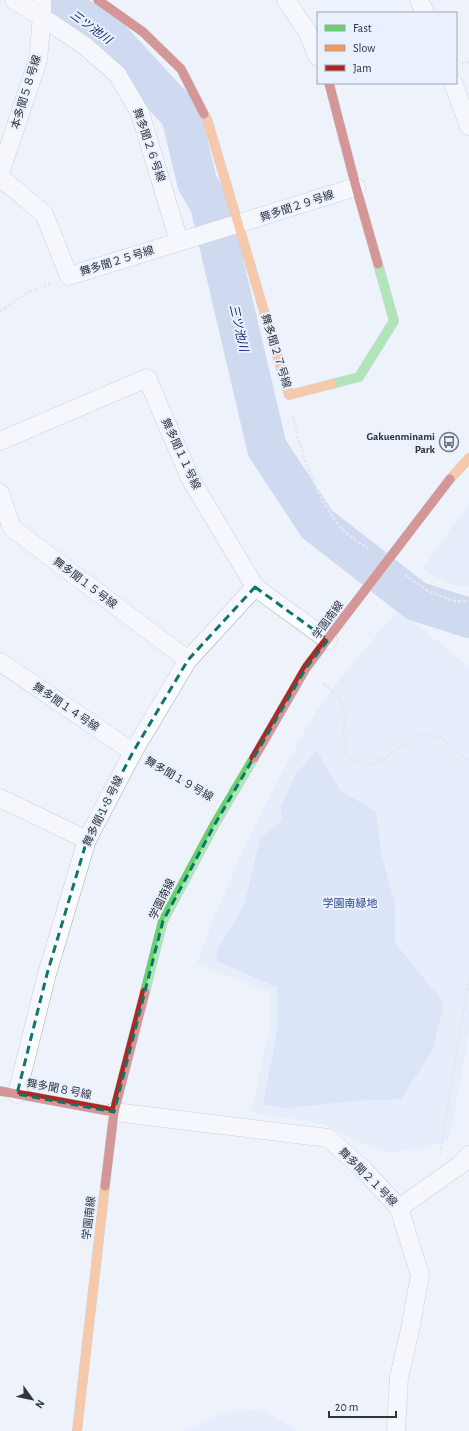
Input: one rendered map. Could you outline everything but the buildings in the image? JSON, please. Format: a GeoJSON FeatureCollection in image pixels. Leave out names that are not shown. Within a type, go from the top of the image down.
{"type":"FeatureCollection","features":[{"type":"Feature","properties":{"kind":"street"},"geometry":{"type":"LineString","coordinates":[[14,0],[42,8]]}},
{"type":"Feature","properties":{"kind":"street","name":"舞多聞２７号線"},"geometry":{"type":"LineString","coordinates":[[98,0],[144,32],[181,69],[207,120],[289,395],[359,377],[394,321],[356,187],[329,84]]}},
{"type":"Feature","properties":{"kind":"street"},"geometry":{"type":"LineString","coordinates":[[286,0],[307,31],[317,55]]}},
{"type":"Feature","properties":{"kind":"street"},"geometry":{"type":"LineString","coordinates":[[419,0],[425,12]]}},
{"type":"Feature","properties":{"kind":"street","name":"本多聞５８号線"},"geometry":{"type":"LineString","coordinates":[[0,173],[38,60],[42,8]]}},
{"type":"Feature","properties":{"kind":"street","name":"舞多聞２６号線"},"geometry":{"type":"LineString","coordinates":[[42,8],[117,74],[140,113],[179,241]]}},
{"type":"Feature","properties":{"kind":"street"},"geometry":{"type":"LineString","coordinates":[[452,84],[469,126]]}},
{"type":"Feature","properties":{"kind":"street","name":"舞多聞２５号線"},"geometry":{"type":"LineString","coordinates":[[0,177],[44,214],[69,276],[238,224]]}},
{"type":"Feature","properties":{"kind":"street","name":"舞多聞２９号線"},"geometry":{"type":"LineString","coordinates":[[238,224],[356,187]]}},
{"type":"Feature","properties":{"kind":"street","name":"舞多聞１１号線"},"geometry":{"type":"LineString","coordinates":[[0,440],[147,378],[191,480],[255,588],[328,640]]}},
{"type":"Feature","properties":{"kind":"street","name":"学園南線"},"geometry":{"type":"LineString","coordinates":[[77,1431],[114,1112],[162,921],[226,806],[306,668],[450,479],[469,458]]}},
{"type":"Feature","properties":{"kind":"street","name":"舞多聞１５号線"},"geometry":{"type":"LineString","coordinates":[[0,493],[12,528],[188,660]]}},
{"type":"Feature","properties":{"kind":"street","name":"舞多聞１８号線"},"geometry":{"type":"LineString","coordinates":[[9,1093],[47,974],[87,840],[133,752],[188,660],[255,588]]}},
{"type":"Feature","properties":{"kind":"street","name":"舞多聞１４号線"},"geometry":{"type":"LineString","coordinates":[[0,662],[133,752]]}},
{"type":"Feature","properties":{"kind":"street"},"geometry":{"type":"LineString","coordinates":[[0,798],[87,840]]}},
{"type":"Feature","properties":{"kind":"street","name":"舞多聞８号線"},"geometry":{"type":"LineString","coordinates":[[9,1093],[114,1112]]}},
{"type":"Feature","properties":{"kind":"street","name":"舞多聞２１号線"},"geometry":{"type":"LineString","coordinates":[[114,1112],[328,1138],[364,1170],[399,1208],[420,1275],[410,1330],[399,1377],[396,1431]]}},
{"type":"Feature","properties":{"kind":"street"},"geometry":{"type":"LineString","coordinates":[[399,1208],[460,1165],[469,1155]]}},
{"type":"Feature","properties":{"kind":"path"},"geometry":{"type":"LineString","coordinates":[[0,311],[27,293],[69,276]]}},
{"type":"Feature","properties":{"kind":"path"},"geometry":{"type":"LineString","coordinates":[[289,395],[297,435],[308,467],[324,502],[342,530]]}},
{"type":"Feature","properties":{"kind":"path"},"geometry":{"type":"LineString","coordinates":[[306,668],[337,695],[343,708],[346,715],[344,722],[344,743],[347,757],[368,765],[383,759],[419,734],[441,736],[469,761]]}},
{"type":"Feature","properties":{"kind":"path","name":"舞多聞１９号線"},"geometry":{"type":"LineString","coordinates":[[133,752],[226,806]]}},
{"type":"Feature","properties":{"kind":"path"},"geometry":{"type":"LineString","coordinates":[[435,1182],[469,977]]}},
{"type":"Feature","properties":{"kind":"highlighted area"},"geometry":{"type":"Polygon","coordinates":[[[255,587],[328,640],[306,668],[215,824],[163,921],[114,1112],[17,1094],[47,974],[87,840],[133,752],[188,660],[255,587]]]}},
{"type":"Feature","properties":{"kind":"green space"},"geometry":{"type":"Polygon","coordinates":[[[469,504],[469,586],[451,585],[422,569],[469,504]]]}},
{"type":"Feature","properties":{"kind":"green space","name":"学園南緑地"},"geometry":{"type":"Polygon","coordinates":[[[399,610],[469,667],[469,1031],[449,1140],[427,1147],[386,1153],[323,1124],[251,1112],[270,1029],[270,992],[197,963],[229,882],[253,830],[279,778],[308,726],[317,711],[346,672],[399,610]]]}},
{"type":"Feature","properties":{"kind":"green space"},"geometry":{"type":"Polygon","coordinates":[[[317,751],[340,790],[376,812],[382,856],[395,905],[395,943],[444,1003],[433,1050],[401,1099],[355,1101],[286,1108],[263,1104],[278,1027],[277,987],[216,961],[218,948],[244,905],[260,838],[282,821],[281,806],[295,775],[317,751]]]}},
{"type":"Feature","properties":{"kind":"green space"},"geometry":{"type":"Polygon","coordinates":[[[262,1409],[297,1431],[183,1431],[224,1413],[262,1409]]]}},
{"type":"Feature","properties":{"kind":"waterway","name":"三ツ池川"},"geometry":{"type":"LineString","coordinates":[[52,0],[107,35],[181,115],[197,182],[210,205],[267,448],[317,524],[416,601],[469,618]]}},
{"type":"Feature","properties":{"kind":"traffic: fast"},"geometry":{"type":"LineString","coordinates":[[332,384],[359,377],[394,321],[378,264]]}},
{"type":"Feature","properties":{"kind":"traffic: fast"},"geometry":{"type":"LineString","coordinates":[[145,992],[163,921],[215,824],[254,758]]}},
{"type":"Feature","properties":{"kind":"traffic: slow"},"geometry":{"type":"LineString","coordinates":[[204,114],[207,119],[289,395],[332,384]]}},
{"type":"Feature","properties":{"kind":"traffic: slow"},"geometry":{"type":"LineString","coordinates":[[450,479],[469,458]]}},
{"type":"Feature","properties":{"kind":"traffic: slow"},"geometry":{"type":"LineString","coordinates":[[77,1431],[105,1186]]}},
{"type":"Feature","properties":{"kind":"traffic: jam"},"geometry":{"type":"LineString","coordinates":[[98,0],[143,32],[181,69],[204,114]]}},
{"type":"Feature","properties":{"kind":"traffic: jam"},"geometry":{"type":"LineString","coordinates":[[329,84],[378,264]]}},
{"type":"Feature","properties":{"kind":"traffic: jam"},"geometry":{"type":"LineString","coordinates":[[339,624],[450,479]]}},
{"type":"Feature","properties":{"kind":"traffic: jam"},"geometry":{"type":"LineString","coordinates":[[254,758],[306,668],[339,624]]}},
{"type":"Feature","properties":{"kind":"traffic: jam"},"geometry":{"type":"LineString","coordinates":[[105,1186],[114,1112],[145,992]]}},
{"type":"Feature","properties":{"kind":"traffic: jam"},"geometry":{"type":"LineString","coordinates":[[0,1091],[114,1112]]}},
{"type":"Feature","properties":{"kind":"place","name":"Gakuenminami Park"},"geometry":{"type":"Point","coordinates":[449,442]}}]}
